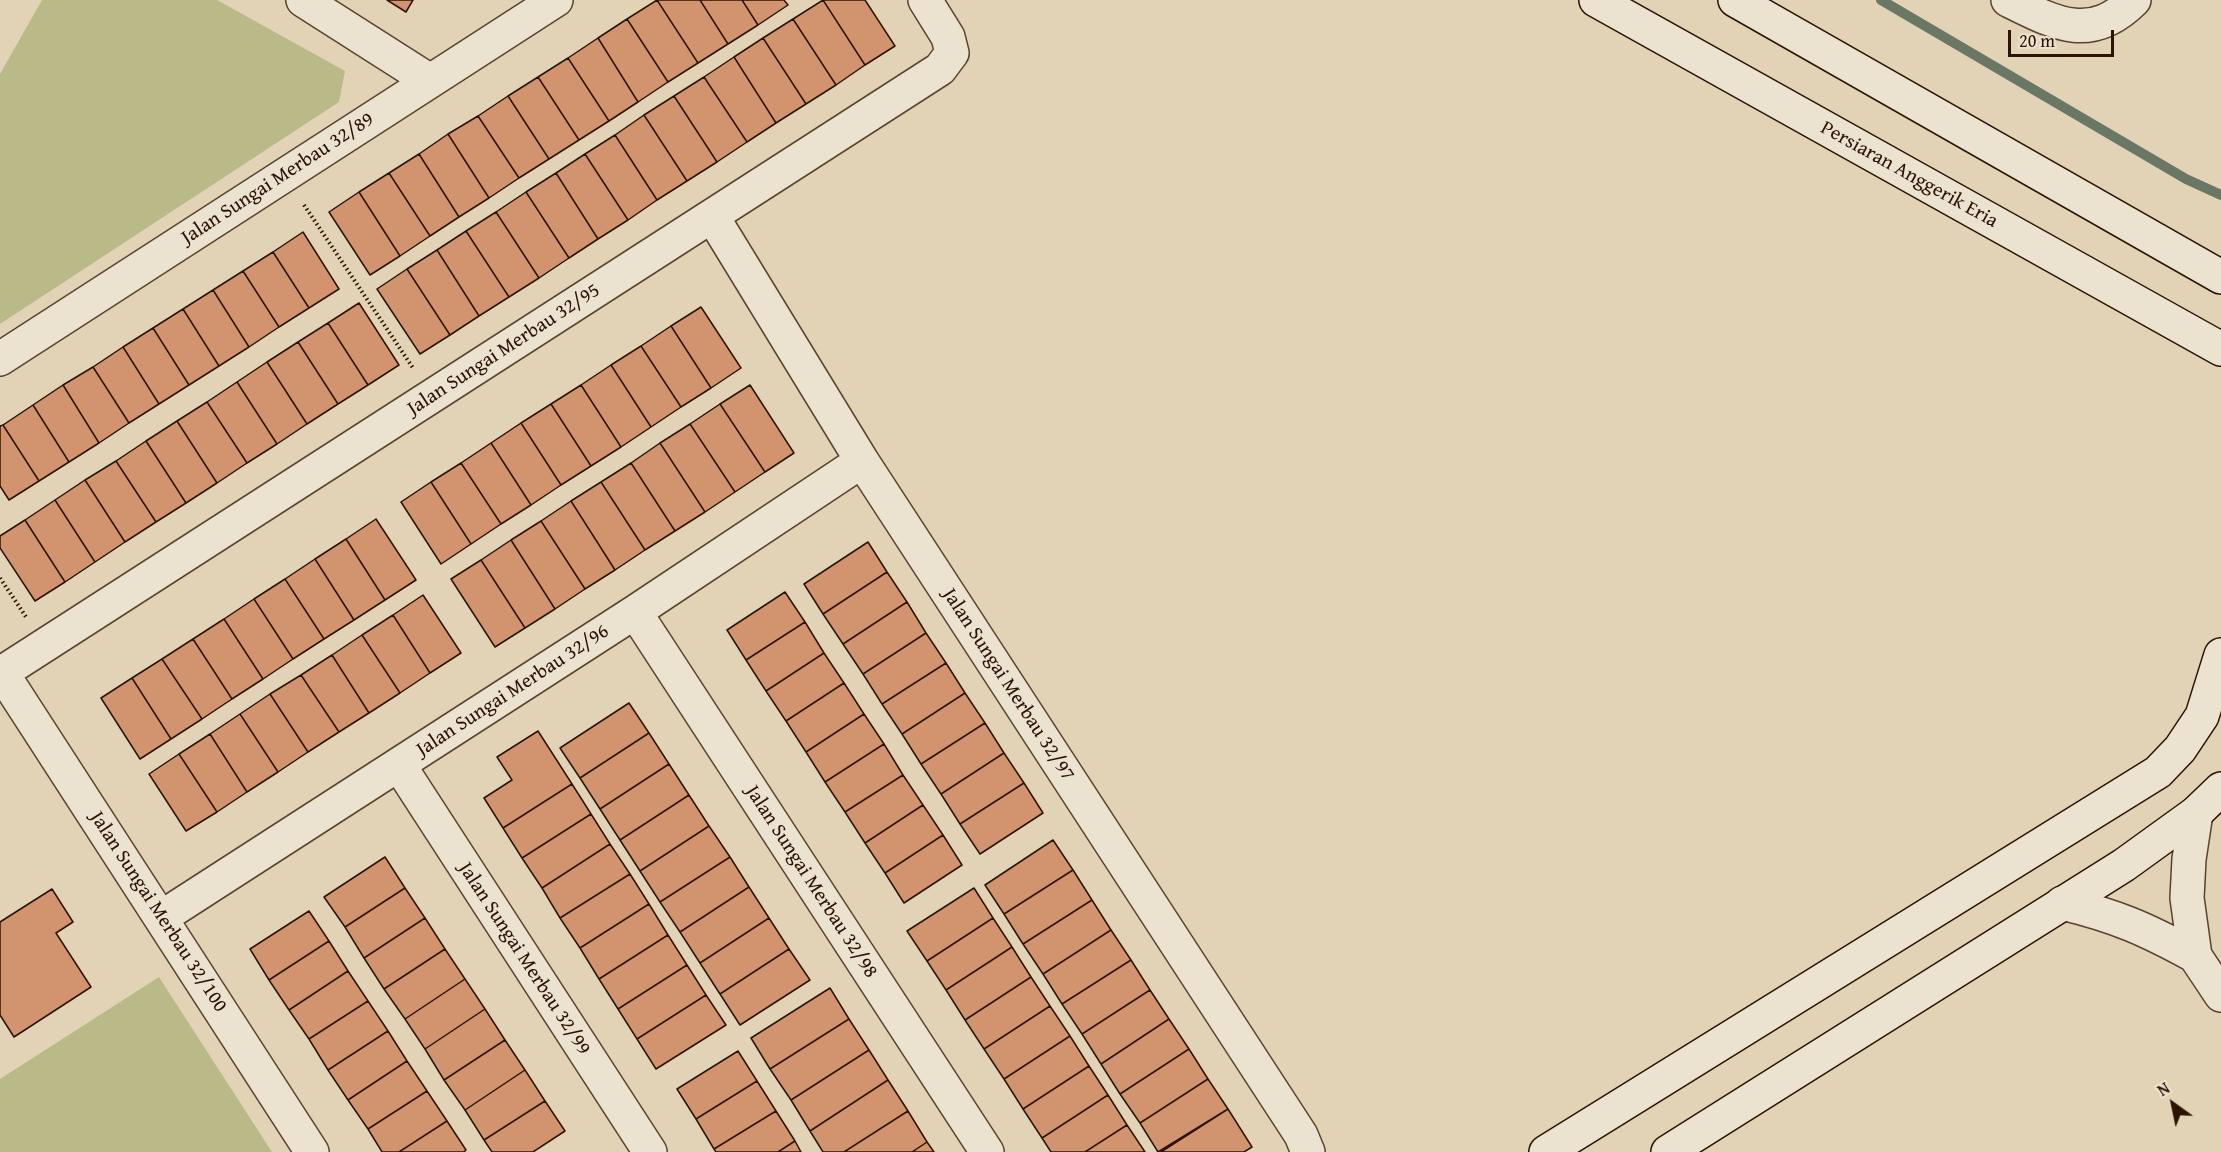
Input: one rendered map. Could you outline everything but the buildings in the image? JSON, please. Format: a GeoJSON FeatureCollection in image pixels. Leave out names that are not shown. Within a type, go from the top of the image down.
{"type":"FeatureCollection","features":[{"type":"Feature","properties":{"kind":"street"},"geometry":{"type":"LineString","coordinates":[[303,0],[430,81]]}},
{"type":"Feature","properties":{"kind":"street","name":"Jalan Sungai Merbau 32/89"},"geometry":{"type":"LineString","coordinates":[[0,359],[556,0]]}},
{"type":"Feature","properties":{"kind":"street","name":"Jalan Sungai Merbau 32/95"},"geometry":{"type":"LineString","coordinates":[[1,673],[940,69],[952,53],[948,37],[925,0]]}},
{"type":"Feature","properties":{"kind":"street","name":"Persiaran Anggerik Eria"},"geometry":{"type":"LineString","coordinates":[[1596,0],[2221,349]]}},
{"type":"Feature","properties":{"kind":"street"},"geometry":{"type":"LineString","coordinates":[[1735,0],[2221,277]]}},
{"type":"Feature","properties":{"kind":"street"},"geometry":{"type":"LineString","coordinates":[[2008,0],[2061,23],[2094,27],[2122,13],[2134,0]]}},
{"type":"Feature","properties":{"kind":"street","name":"Jalan Sungai Merbau 32/97"},"geometry":{"type":"LineString","coordinates":[[712,216],[862,461],[1301,1135],[1308,1152]]}},
{"type":"Feature","properties":{"kind":"street","name":"Jalan Sungai Merbau 32/96"},"geometry":{"type":"LineString","coordinates":[[162,916],[635,612],[862,461]]}},
{"type":"Feature","properties":{"kind":"street","name":"Jalan Sungai Merbau 32/98"},"geometry":{"type":"LineString","coordinates":[[635,612],[987,1152]]}},
{"type":"Feature","properties":{"kind":"street"},"geometry":{"type":"LineString","coordinates":[[1546,1152],[2158,772],[2180,749],[2202,716],[2221,655]]}},
{"type":"Feature","properties":{"kind":"street","name":"Jalan Sungai Merbau 32/100"},"geometry":{"type":"LineString","coordinates":[[1,673],[162,916],[312,1152]]}},
{"type":"Feature","properties":{"kind":"street","name":"Jalan Sungai Merbau 32/99"},"geometry":{"type":"LineString","coordinates":[[399,765],[650,1152]]}},
{"type":"Feature","properties":{"kind":"street"},"geometry":{"type":"LineString","coordinates":[[1668,1152],[2124,865],[2196,813],[2221,789]]}},
{"type":"Feature","properties":{"kind":"street"},"geometry":{"type":"LineString","coordinates":[[2196,813],[2189,859],[2187,898],[2195,956],[2221,995]]}},
{"type":"Feature","properties":{"kind":"street"},"geometry":{"type":"LineString","coordinates":[[2061,903],[2117,917],[2142,927],[2195,956]]}},
{"type":"Feature","properties":{"kind":"path"},"geometry":{"type":"LineString","coordinates":[[285,175],[432,396]]}},
{"type":"Feature","properties":{"kind":"path"},"geometry":{"type":"LineString","coordinates":[[0,578],[45,645]]}},
{"type":"Feature","properties":{"kind":"green space"},"geometry":{"type":"Polygon","coordinates":[[[42,0],[217,0],[345,71],[339,102],[0,324],[0,74],[42,0]]]}},
{"type":"Feature","properties":{"kind":"green space"},"geometry":{"type":"Polygon","coordinates":[[[159,977],[272,1152],[0,1152],[0,1079],[159,977]]]}},
{"type":"Feature","properties":{"kind":"waterway"},"geometry":{"type":"LineString","coordinates":[[1881,0],[2186,179],[2221,195]]}}]}
